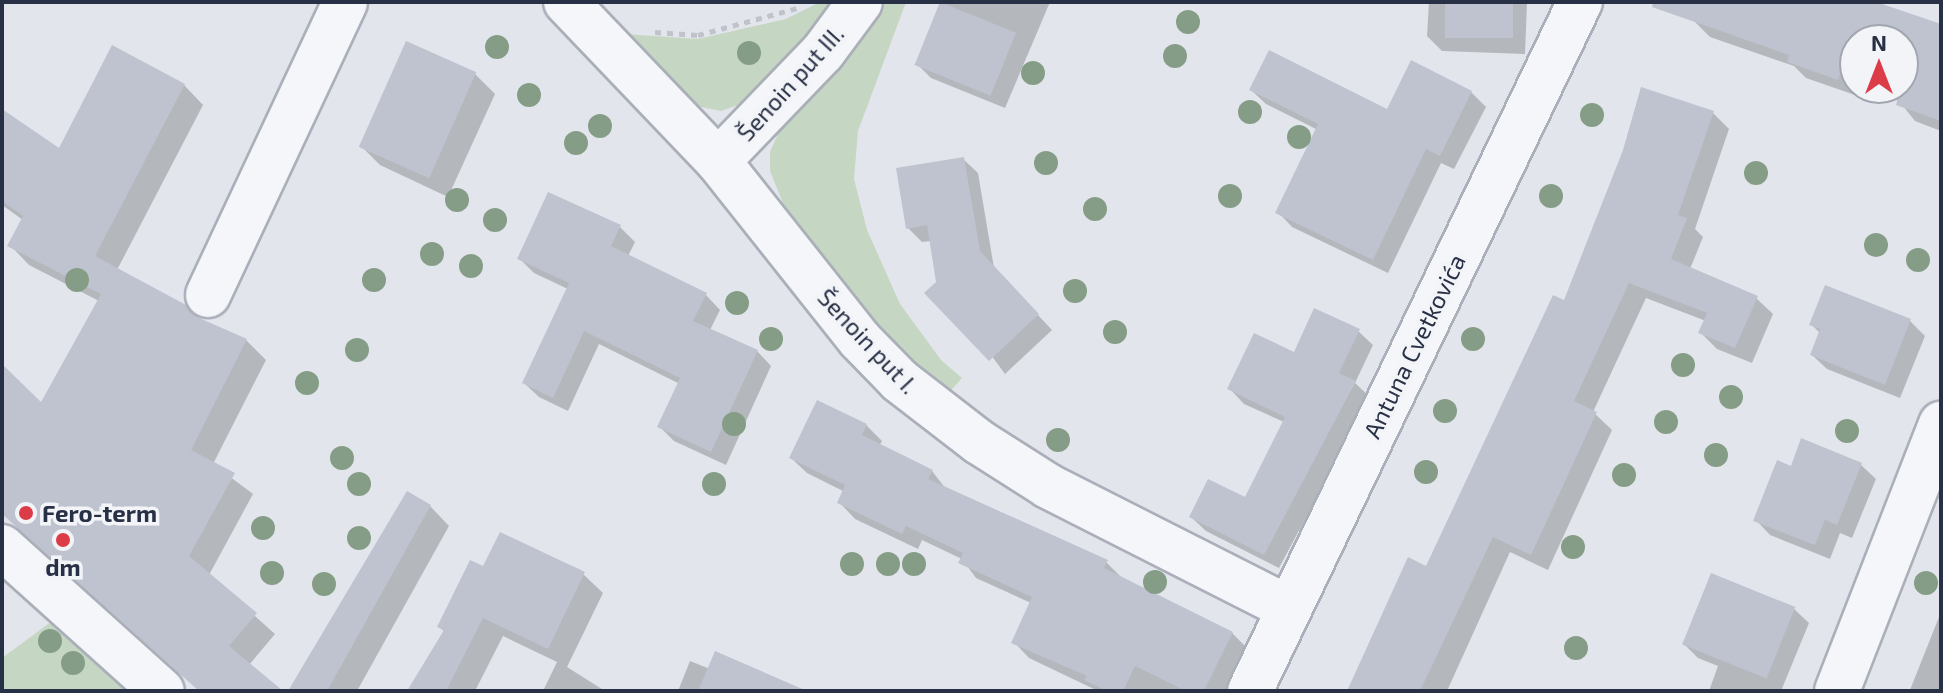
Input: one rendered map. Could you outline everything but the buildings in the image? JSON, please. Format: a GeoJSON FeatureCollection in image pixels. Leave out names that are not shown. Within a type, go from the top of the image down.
{"type":"FeatureCollection","features":[{"type":"Feature","properties":{"kind":"street"},"geometry":{"type":"LineString","coordinates":[[208,295],[345,2]]}},
{"type":"Feature","properties":{"kind":"street","name":"Šenoin put I."},"geometry":{"type":"LineString","coordinates":[[566,2],[718,161],[860,340],[947,419],[1048,486],[1288,608]]}},
{"type":"Feature","properties":{"kind":"street","name":"Šenoin put III."},"geometry":{"type":"LineString","coordinates":[[718,161],[805,73],[860,2]]}},
{"type":"Feature","properties":{"kind":"street","name":"Antuna Cvetkovića"},"geometry":{"type":"LineString","coordinates":[[1250,691],[1580,2]]}},
{"type":"Feature","properties":{"kind":"street"},"geometry":{"type":"LineString","coordinates":[[1837,691],[1941,424]]}},
{"type":"Feature","properties":{"kind":"street"},"geometry":{"type":"LineString","coordinates":[[2,547],[162,691]]}},
{"type":"Feature","properties":{"kind":"path"},"geometry":{"type":"LineString","coordinates":[[648,32],[698,35],[784,15],[811,2]]}},
{"type":"Feature","properties":{"kind":"green space"},"geometry":{"type":"Polygon","coordinates":[[[820,2],[842,2],[741,104],[721,111],[682,103],[624,34],[698,39],[786,19],[820,2]]]}},
{"type":"Feature","properties":{"kind":"green space"},"geometry":{"type":"Polygon","coordinates":[[[884,2],[906,2],[858,131],[854,179],[867,230],[900,304],[941,360],[962,378],[945,397],[894,352],[783,203],[770,171],[770,152],[781,127],[884,2]]]}},
{"type":"Feature","properties":{"kind":"green space"},"geometry":{"type":"Polygon","coordinates":[[[51,622],[132,691],[2,691],[2,658],[51,622]]]}},
{"type":"Feature","properties":{"kind":"place","name":"Fero-term"},"geometry":{"type":"Point","coordinates":[26,513]}},
{"type":"Feature","properties":{"kind":"place","name":"dm"},"geometry":{"type":"Point","coordinates":[63,540]}}]}
